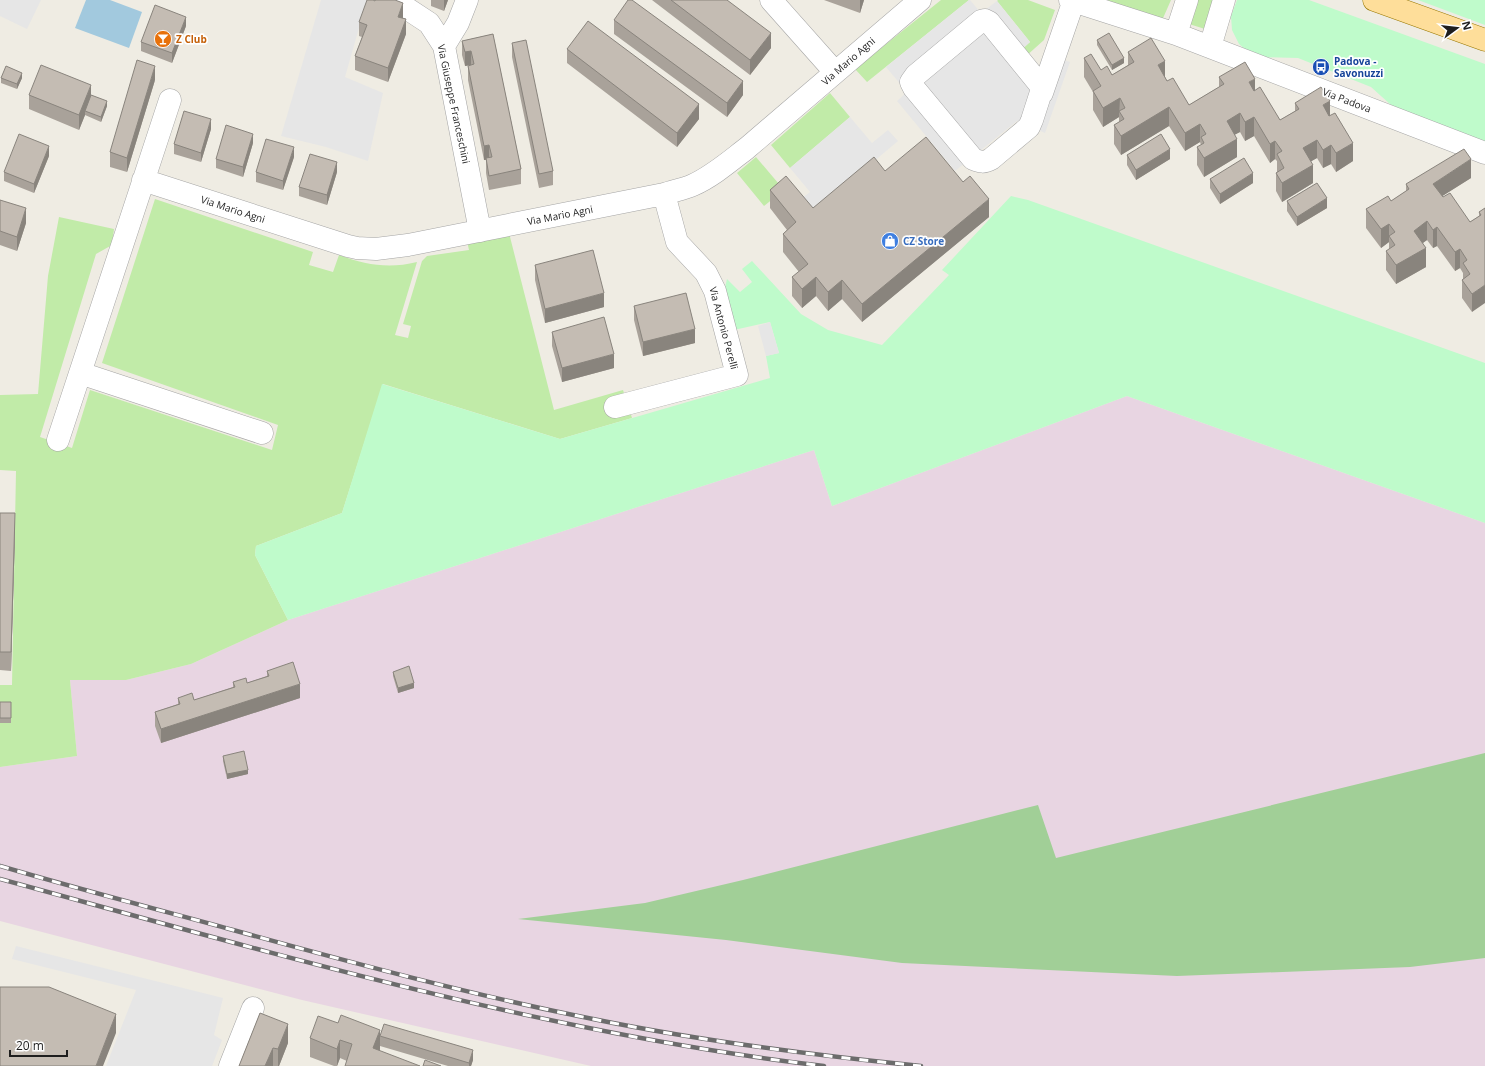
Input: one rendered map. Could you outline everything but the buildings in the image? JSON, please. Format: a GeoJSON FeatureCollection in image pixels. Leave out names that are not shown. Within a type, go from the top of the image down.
{"type":"FeatureCollection","features":[{"type":"Feature","properties":{"kind":"main road"},"geometry":{"type":"LineString","coordinates":[[1374,0],[1485,40]]}},
{"type":"Feature","properties":{"kind":"street","name":"Via Giuseppe Franceschini"},"geometry":{"type":"LineString","coordinates":[[394,0],[429,23],[444,46],[480,231]]}},
{"type":"Feature","properties":{"kind":"street"},"geometry":{"type":"LineString","coordinates":[[444,46],[458,23],[467,0]]}},
{"type":"Feature","properties":{"kind":"street"},"geometry":{"type":"LineString","coordinates":[[771,0],[835,72]]}},
{"type":"Feature","properties":{"kind":"street","name":"Via Mario Agni"},"geometry":{"type":"LineString","coordinates":[[143,180],[357,248],[376,249],[408,245],[664,194],[693,185],[722,168],[920,0]]}},
{"type":"Feature","properties":{"kind":"street"},"geometry":{"type":"LineString","coordinates":[[1042,93],[1041,86],[989,22],[985,20],[981,21],[921,71],[913,78],[911,82],[914,88],[973,159],[986,162],[1029,127],[1042,93],[1073,0]]}},
{"type":"Feature","properties":{"kind":"street","name":"Via Padova"},"geometry":{"type":"LineString","coordinates":[[1073,0],[1176,34],[1485,153]]}},
{"type":"Feature","properties":{"kind":"street"},"geometry":{"type":"LineString","coordinates":[[1176,34],[1187,0]]}},
{"type":"Feature","properties":{"kind":"street"},"geometry":{"type":"LineString","coordinates":[[1210,47],[1224,0]]}},
{"type":"Feature","properties":{"kind":"street"},"geometry":{"type":"LineString","coordinates":[[58,440],[170,100]]}},
{"type":"Feature","properties":{"kind":"street","name":"Via Antonio Perelli"},"geometry":{"type":"LineString","coordinates":[[615,407],[737,375],[715,291],[706,274],[677,242],[664,194]]}},
{"type":"Feature","properties":{"kind":"street"},"geometry":{"type":"LineString","coordinates":[[80,373],[262,433]]}},
{"type":"Feature","properties":{"kind":"street"},"geometry":{"type":"LineString","coordinates":[[230,1066],[253,1008]]}},
{"type":"Feature","properties":{"kind":"shaded area"},"geometry":{"type":"Polygon","coordinates":[[[0,0],[41,0],[27,29],[0,16],[0,0]]]}},
{"type":"Feature","properties":{"kind":"shaded area"},"geometry":{"type":"Polygon","coordinates":[[[321,0],[367,0],[345,77],[383,93],[368,161],[326,147],[281,136],[321,0]]]}},
{"type":"Feature","properties":{"kind":"shaded area"},"geometry":{"type":"Polygon","coordinates":[[[969,0],[981,13],[997,1],[1030,42],[1009,61],[1028,85],[1064,60],[1070,62],[1045,133],[1017,121],[955,171],[897,101],[907,92],[886,67],[969,0]]]}},
{"type":"Feature","properties":{"kind":"shaded area"},"geometry":{"type":"Polygon","coordinates":[[[850,117],[872,143],[888,130],[898,141],[808,217],[796,203],[810,192],[790,168],[850,117]]]}},
{"type":"Feature","properties":{"kind":"shaded area"},"geometry":{"type":"Polygon","coordinates":[[[770,322],[779,353],[766,356],[758,326],[770,322]]]}},
{"type":"Feature","properties":{"kind":"shaded area"},"geometry":{"type":"Polygon","coordinates":[[[1127,396],[1485,523],[1485,1066],[591,1066],[302,1000],[0,921],[0,767],[77,756],[70,680],[126,680],[191,664],[288,620],[814,450],[832,506],[1127,396]]]}},
{"type":"Feature","properties":{"kind":"shaded area"},"geometry":{"type":"Polygon","coordinates":[[[16,946],[223,998],[214,1035],[222,1040],[212,1066],[106,1066],[136,990],[12,959],[16,946]]]}},
{"type":"Feature","properties":{"kind":"green space"},"geometry":{"type":"Polygon","coordinates":[[[941,0],[969,0],[867,82],[855,69],[941,0]]]}},
{"type":"Feature","properties":{"kind":"green space"},"geometry":{"type":"Polygon","coordinates":[[[1028,0],[1055,10],[1044,40],[1025,57],[1020,51],[1030,42],[997,1],[1028,0]]]}},
{"type":"Feature","properties":{"kind":"green space"},"geometry":{"type":"Polygon","coordinates":[[[1091,0],[1171,0],[1160,25],[1091,0]]]}},
{"type":"Feature","properties":{"kind":"green space"},"geometry":{"type":"Polygon","coordinates":[[[1197,0],[1215,0],[1205,29],[1189,24],[1197,0]]]}},
{"type":"Feature","properties":{"kind":"green space"},"geometry":{"type":"Polygon","coordinates":[[[1237,0],[1309,0],[1485,64],[1485,147],[1401,114],[1371,87],[1298,58],[1254,57],[1239,44],[1232,30],[1231,16],[1237,0]]]}},
{"type":"Feature","properties":{"kind":"green space"},"geometry":{"type":"Polygon","coordinates":[[[1418,0],[1485,0],[1485,25],[1418,0]]]}},
{"type":"Feature","properties":{"kind":"green space"},"geometry":{"type":"Polygon","coordinates":[[[830,93],[850,117],[790,168],[771,145],[830,93]]]}},
{"type":"Feature","properties":{"kind":"green space"},"geometry":{"type":"Polygon","coordinates":[[[756,157],[784,190],[764,206],[737,173],[756,157]]]}},
{"type":"Feature","properties":{"kind":"green space"},"geometry":{"type":"Polygon","coordinates":[[[1011,196],[1028,200],[1485,363],[1485,523],[1127,396],[832,506],[814,450],[288,620],[255,555],[256,546],[342,513],[382,384],[560,439],[770,378],[766,356],[779,353],[770,322],[734,330],[724,292],[727,279],[740,292],[752,282],[742,269],[752,261],[801,314],[828,330],[882,345],[949,275],[942,270],[1011,196]]]}},
{"type":"Feature","properties":{"kind":"green space"},"geometry":{"type":"Polygon","coordinates":[[[155,199],[313,252],[309,265],[333,272],[339,255],[378,265],[397,265],[417,262],[395,335],[408,338],[411,326],[403,324],[422,261],[427,256],[469,250],[467,241],[509,233],[554,410],[623,390],[632,418],[560,439],[383,384],[342,513],[256,546],[255,555],[288,620],[191,664],[126,680],[70,680],[77,756],[0,767],[0,685],[12,685],[16,471],[0,470],[0,395],[38,394],[48,276],[59,217],[114,229],[112,245],[96,254],[40,437],[72,448],[90,390],[272,450],[278,425],[102,363],[155,199]]]}},
{"type":"Feature","properties":{"kind":"green space"},"geometry":{"type":"Polygon","coordinates":[[[1485,753],[1485,958],[1410,967],[1177,976],[902,963],[726,940],[518,919],[645,903],[743,880],[1038,805],[1056,858],[1485,753]]]}},
{"type":"Feature","properties":{"kind":"water"},"geometry":{"type":"Polygon","coordinates":[[[86,0],[110,0],[142,12],[129,48],[75,28],[86,0]]]}},
{"type":"Feature","properties":{"kind":"railway"},"geometry":{"type":"LineString","coordinates":[[0,866],[368,966],[548,1010],[715,1041],[921,1066]]}},
{"type":"Feature","properties":{"kind":"railway"},"geometry":{"type":"LineString","coordinates":[[0,879],[306,962],[512,1012],[719,1052],[824,1066]]}},
{"type":"Feature","properties":{"kind":"place","name":"Z Club"},"geometry":{"type":"Point","coordinates":[163,39]}},
{"type":"Feature","properties":{"kind":"place","name":"Padova - Savonuzzi"},"geometry":{"type":"Point","coordinates":[1321,67]}},
{"type":"Feature","properties":{"kind":"place","name":"CZ Store"},"geometry":{"type":"Point","coordinates":[890,241]}}]}
